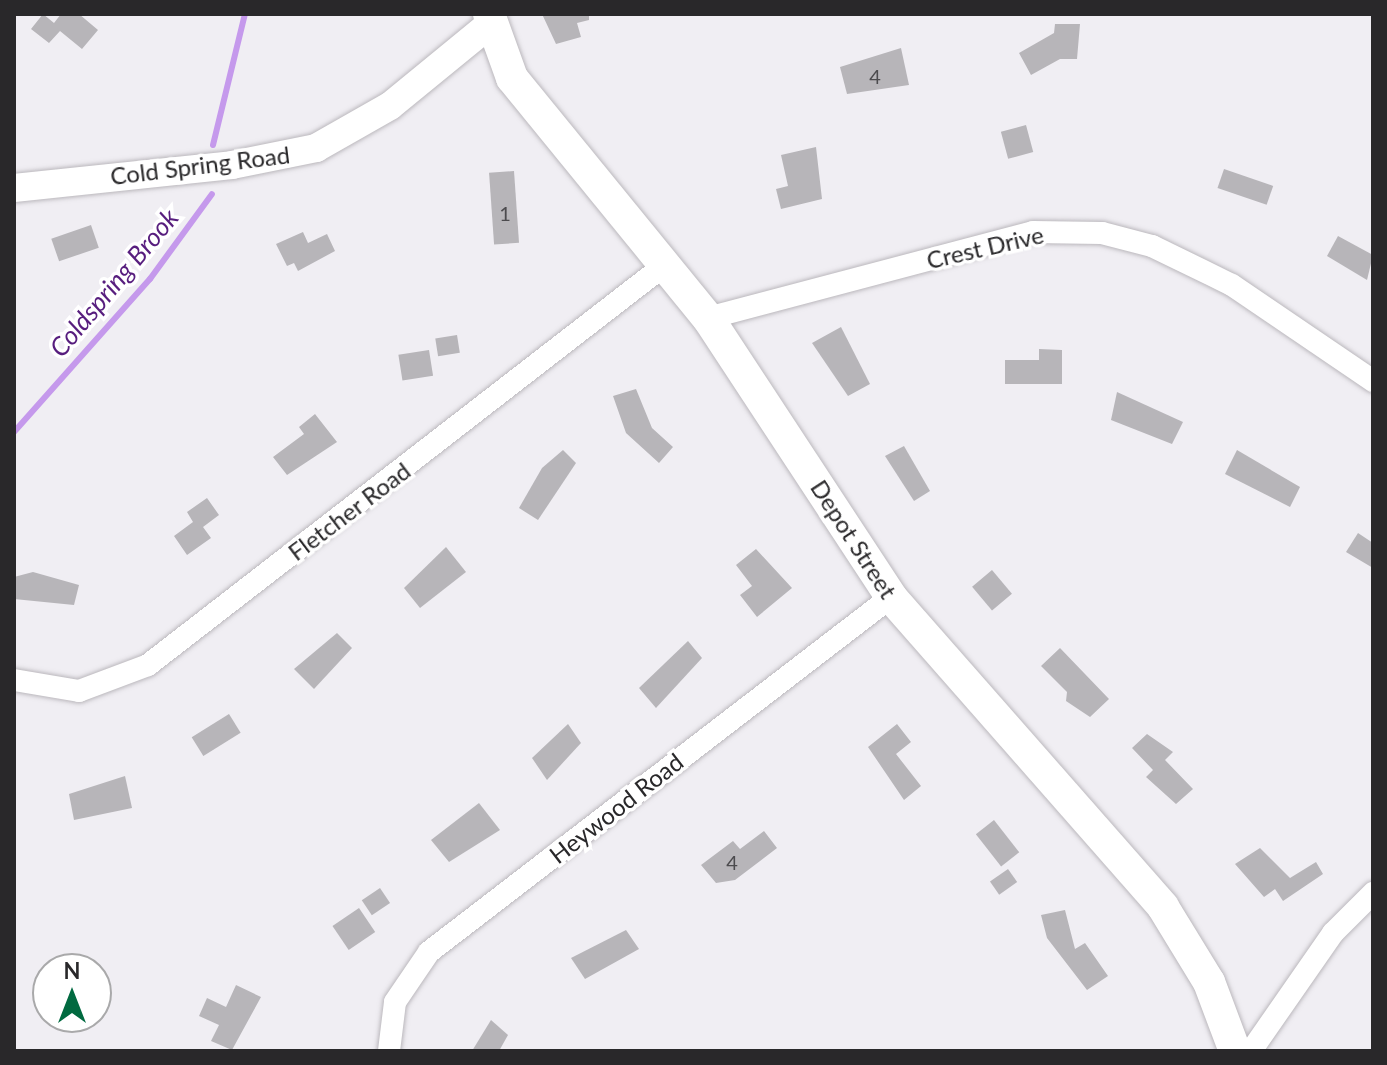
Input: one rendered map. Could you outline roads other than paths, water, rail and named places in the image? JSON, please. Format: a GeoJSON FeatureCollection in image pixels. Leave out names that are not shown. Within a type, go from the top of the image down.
{"type":"FeatureCollection","features":[{"type":"Feature","properties":{"kind":"main road","name":"Depot Street"},"geometry":{"type":"LineString","coordinates":[[489,19],[512,78],[661,268],[708,318],[891,597],[1163,907],[1209,982],[1235,1051]]}},
{"type":"Feature","properties":{"kind":"street","name":"Cold Spring Road"},"geometry":{"type":"LineString","coordinates":[[14,188],[257,162],[316,148],[390,106],[489,19]]}},
{"type":"Feature","properties":{"kind":"street","name":"Crest Drive"},"geometry":{"type":"LineString","coordinates":[[708,318],[1033,232],[1102,233],[1152,246],[1232,285],[1373,381]]}},
{"type":"Feature","properties":{"kind":"street","name":"Fletcher Road"},"geometry":{"type":"LineString","coordinates":[[14,680],[79,691],[148,665],[661,268]]}},
{"type":"Feature","properties":{"kind":"street","name":"Heywood Road"},"geometry":{"type":"LineString","coordinates":[[389,1051],[395,1002],[429,952],[891,597]]}},
{"type":"Feature","properties":{"kind":"street"},"geometry":{"type":"LineString","coordinates":[[1251,1051],[1333,933],[1373,893]]}},
{"type":"Feature","properties":{"kind":"waterway","name":"Coldspring Brook"},"geometry":{"type":"LineString","coordinates":[[213,145],[245,14]]}},
{"type":"Feature","properties":{"kind":"waterway","name":"Coldspring Brook"},"geometry":{"type":"LineString","coordinates":[[14,432],[150,279],[212,194]]}}]}
